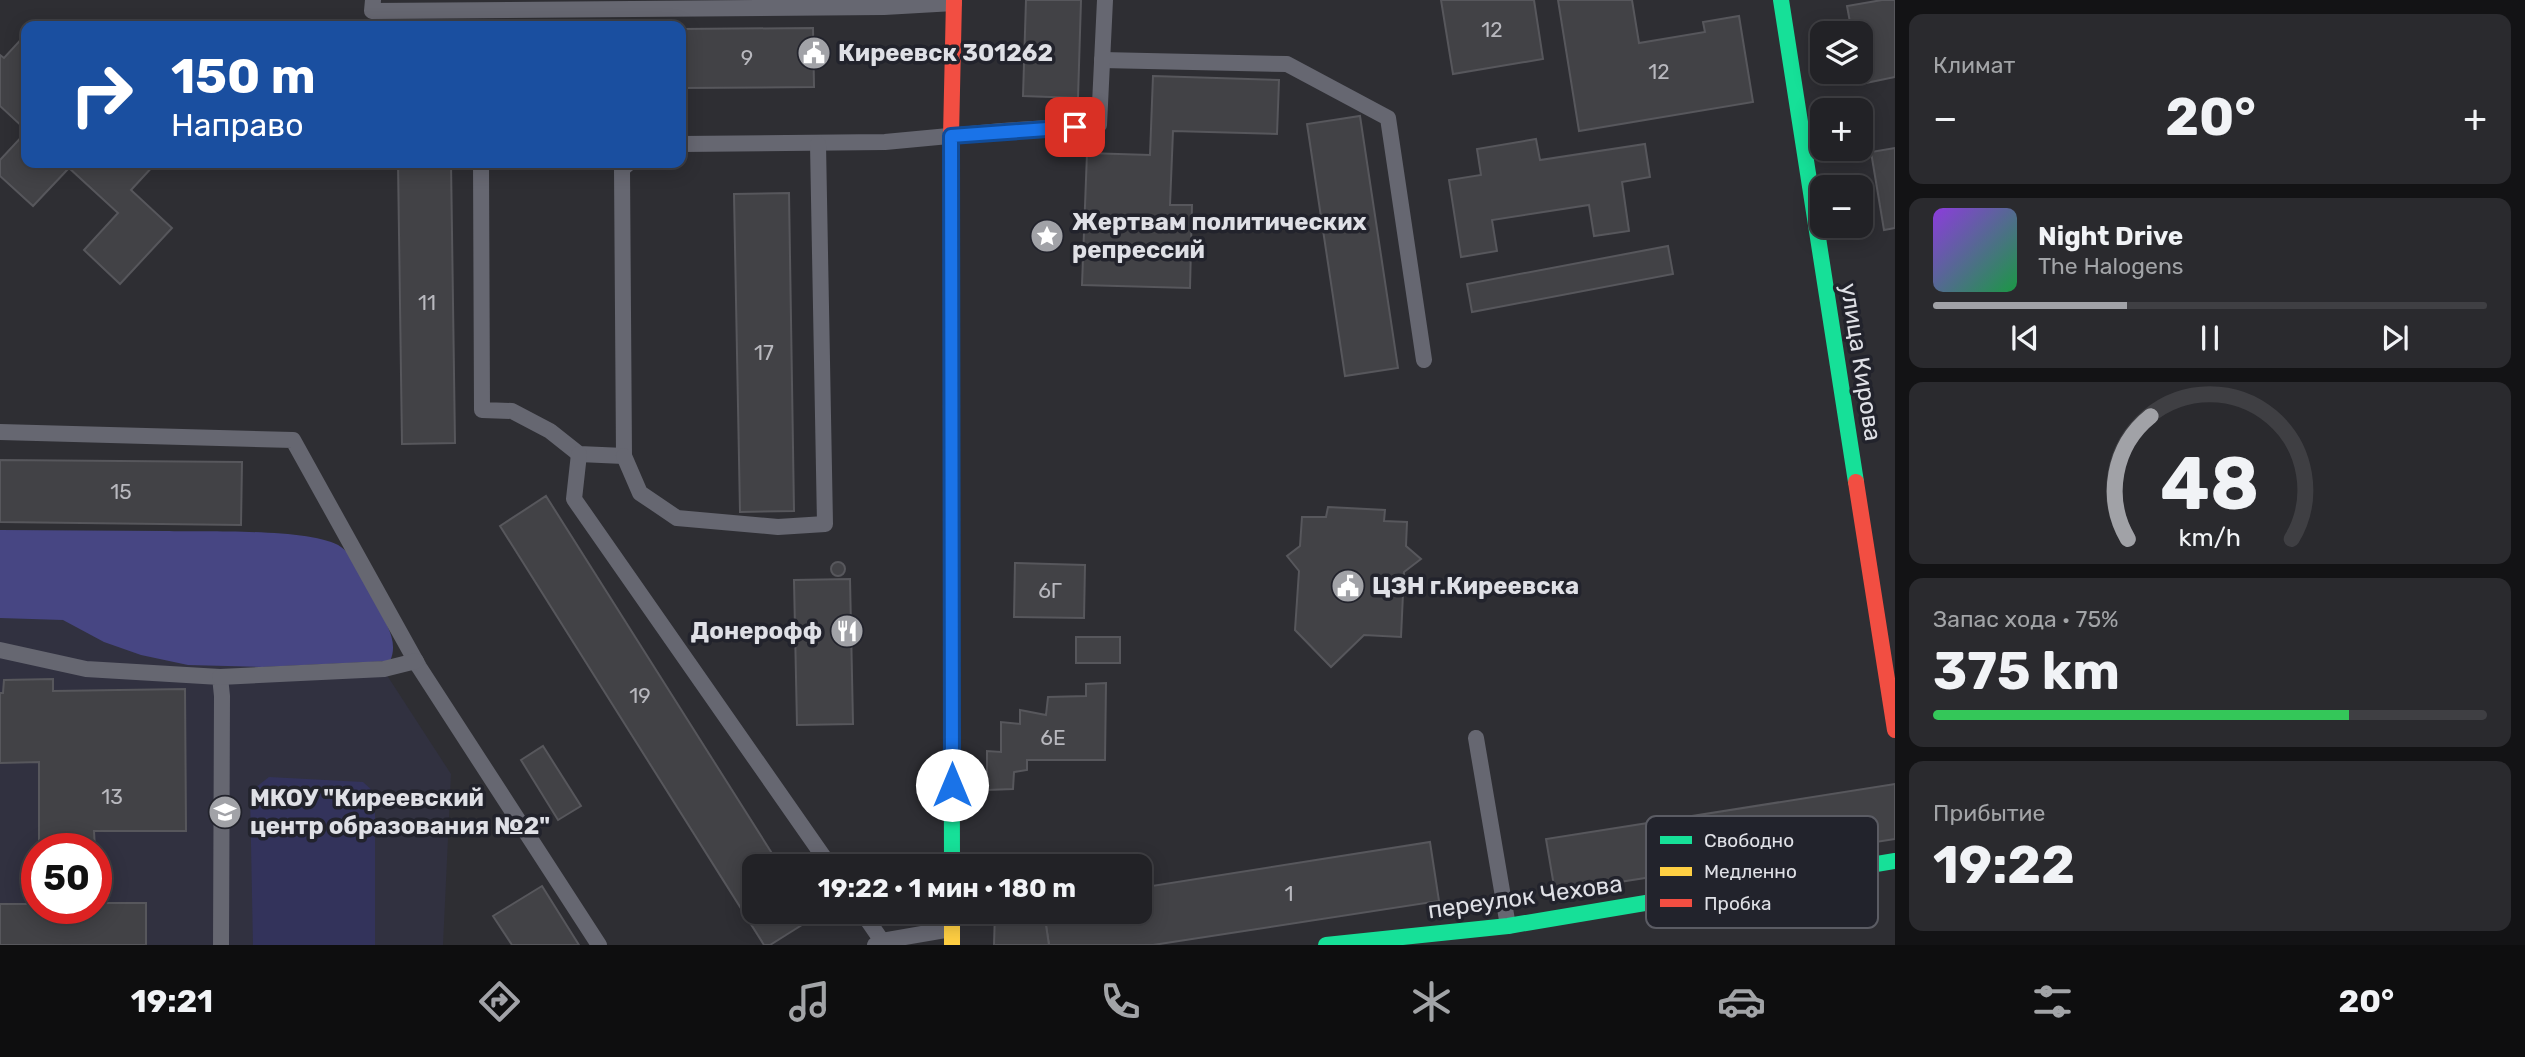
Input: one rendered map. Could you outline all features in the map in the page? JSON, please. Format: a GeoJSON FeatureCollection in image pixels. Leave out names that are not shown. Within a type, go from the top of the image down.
{"type":"FeatureCollection","features":[{"type":"Feature","properties":{"kind":"street","name":"улица Кирова"},"geometry":{"type":"LineString","coordinates":[[1782,0],[1895,730]]}},
{"type":"Feature","properties":{"kind":"street"},"geometry":{"type":"LineString","coordinates":[[952,854],[951,136],[954,1]]}},
{"type":"Feature","properties":{"kind":"street","name":"переулок Чехова"},"geometry":{"type":"LineString","coordinates":[[1326,945],[1472,937],[1508,926],[1646,903]]}},
{"type":"Feature","properties":{"kind":"lane"},"geometry":{"type":"LineString","coordinates":[[373,0],[372,11],[884,7],[954,1]]}},
{"type":"Feature","properties":{"kind":"lane"},"geometry":{"type":"LineString","coordinates":[[686,144],[818,144],[1099,125],[1105,0]]}},
{"type":"Feature","properties":{"kind":"lane"},"geometry":{"type":"LineString","coordinates":[[1102,60],[1286,64],[1388,118],[1424,360]]}},
{"type":"Feature","properties":{"kind":"lane"},"geometry":{"type":"LineString","coordinates":[[623,168],[624,456],[640,493],[677,518],[778,527],[825,524],[818,144]]}},
{"type":"Feature","properties":{"kind":"lane"},"geometry":{"type":"LineString","coordinates":[[481,168],[482,410],[512,411],[550,431],[579,454],[624,456]]}},
{"type":"Feature","properties":{"kind":"lane"},"geometry":{"type":"LineString","coordinates":[[0,432],[293,440],[416,661],[599,945]]}},
{"type":"Feature","properties":{"kind":"lane"},"geometry":{"type":"LineString","coordinates":[[579,454],[574,499],[822,854]]}},
{"type":"Feature","properties":{"kind":"lane"},"geometry":{"type":"LineString","coordinates":[[0,650],[86,669],[220,677],[384,669],[416,661]]}},
{"type":"Feature","properties":{"kind":"lane"},"geometry":{"type":"LineString","coordinates":[[220,677],[220,945]]}},
{"type":"Feature","properties":{"kind":"lane"},"geometry":{"type":"LineString","coordinates":[[1476,738],[1508,926]]}},
{"type":"Feature","properties":{"kind":"lane"},"geometry":{"type":"LineString","coordinates":[[869,924],[879,943],[952,937]]}},
{"type":"Feature","properties":{"kind":"shaded area"},"geometry":{"type":"Polygon","coordinates":[[[0,530],[257,532],[327,541],[341,547],[358,567],[390,633],[393,647],[390,661],[262,667],[188,665],[141,655],[104,642],[63,620],[0,618],[0,530]]]}},
{"type":"Feature","properties":{"kind":"shaded area","name":"МКОУ \"Киреевский центр образования №2\""},"geometry":{"type":"Polygon","coordinates":[[[0,606],[344,609],[451,774],[443,945],[0,945],[0,606]]]}},
{"type":"Feature","properties":{"kind":"shaded area"},"geometry":{"type":"Polygon","coordinates":[[[269,777],[363,782],[375,793],[375,945],[253,945],[250,792],[269,777]]]}},
{"type":"Feature","properties":{"kind":"building"},"geometry":{"type":"Polygon","coordinates":[[[1026,0],[1081,0],[1078,98],[1023,96],[1026,0]]]}},
{"type":"Feature","properties":{"kind":"building"},"geometry":{"type":"Polygon","coordinates":[[[1441,0],[1534,0],[1543,59],[1453,74],[1441,0]]]}},
{"type":"Feature","properties":{"kind":"building"},"geometry":{"type":"Polygon","coordinates":[[[1558,0],[1632,0],[1639,43],[1705,32],[1703,22],[1739,16],[1753,102],[1579,131],[1558,0]]]}},
{"type":"Feature","properties":{"kind":"building"},"geometry":{"type":"Polygon","coordinates":[[[1895,0],[1895,77],[1873,82],[1873,21],[1850,21],[1847,6],[1895,0]]]}},
{"type":"Feature","properties":{"kind":"building"},"geometry":{"type":"Polygon","coordinates":[[[813,28],[814,87],[686,88],[686,29],[813,28]]]}},
{"type":"Feature","properties":{"kind":"building"},"geometry":{"type":"Polygon","coordinates":[[[21,39],[21,125],[0,106],[0,55],[4,58],[21,39]]]}},
{"type":"Feature","properties":{"kind":"building"},"geometry":{"type":"Polygon","coordinates":[[[1153,76],[1279,80],[1277,134],[1173,131],[1170,205],[1192,205],[1190,288],[1082,285],[1087,153],[1150,155],[1153,76]]]}},
{"type":"Feature","properties":{"kind":"building"},"geometry":{"type":"Polygon","coordinates":[[[1360,116],[1398,368],[1345,376],[1307,124],[1360,116]]]}},
{"type":"Feature","properties":{"kind":"building"},"geometry":{"type":"Polygon","coordinates":[[[21,137],[21,168],[69,168],[33,206],[0,176],[0,160],[21,137]]]}},
{"type":"Feature","properties":{"kind":"building"},"geometry":{"type":"Polygon","coordinates":[[[1536,139],[1540,160],[1645,144],[1650,177],[1622,182],[1629,231],[1594,236],[1589,205],[1492,220],[1497,251],[1461,257],[1449,180],[1481,175],[1477,149],[1536,139]]]}},
{"type":"Feature","properties":{"kind":"building"},"geometry":{"type":"Polygon","coordinates":[[[1895,148],[1895,228],[1884,230],[1873,152],[1895,148]]]}},
{"type":"Feature","properties":{"kind":"building"},"geometry":{"type":"Polygon","coordinates":[[[69,168],[151,168],[131,190],[172,228],[120,284],[84,250],[118,213],[69,168]]]}},
{"type":"Feature","properties":{"kind":"building"},"geometry":{"type":"Polygon","coordinates":[[[398,168],[451,168],[455,443],[402,444],[398,168]]]}},
{"type":"Feature","properties":{"kind":"building"},"geometry":{"type":"Polygon","coordinates":[[[789,193],[794,511],[740,512],[734,194],[789,193]]]}},
{"type":"Feature","properties":{"kind":"building"},"geometry":{"type":"Polygon","coordinates":[[[1668,246],[1673,274],[1472,312],[1467,284],[1668,246]]]}},
{"type":"Feature","properties":{"kind":"building"},"geometry":{"type":"Polygon","coordinates":[[[0,460],[242,462],[241,525],[0,522],[0,460]]]}},
{"type":"Feature","properties":{"kind":"building"},"geometry":{"type":"Polygon","coordinates":[[[546,496],[772,854],[742,854],[742,910],[500,526],[546,496]]]}},
{"type":"Feature","properties":{"kind":"building"},"geometry":{"type":"Polygon","coordinates":[[[1328,507],[1385,510],[1384,521],[1407,522],[1406,546],[1421,559],[1404,572],[1401,637],[1364,635],[1331,667],[1295,630],[1299,571],[1287,556],[1300,546],[1302,517],[1326,517],[1328,507]]]}},
{"type":"Feature","properties":{"kind":"building"},"geometry":{"type":"Polygon","coordinates":[[[835,562],[841,562],[845,569],[841,576],[835,576],[831,572],[831,566],[835,562]]]}},
{"type":"Feature","properties":{"kind":"building"},"geometry":{"type":"Polygon","coordinates":[[[1015,563],[1085,565],[1084,618],[1014,617],[1015,563]]]}},
{"type":"Feature","properties":{"kind":"building"},"geometry":{"type":"Polygon","coordinates":[[[850,579],[853,724],[797,725],[794,580],[850,579]]]}},
{"type":"Feature","properties":{"kind":"building"},"geometry":{"type":"Polygon","coordinates":[[[1076,637],[1120,637],[1120,663],[1076,663],[1076,637]]]}},
{"type":"Feature","properties":{"kind":"building"},"geometry":{"type":"Polygon","coordinates":[[[53,679],[53,691],[185,689],[186,831],[39,833],[39,762],[0,763],[0,693],[3,693],[4,680],[53,679]]]}},
{"type":"Feature","properties":{"kind":"building"},"geometry":{"type":"Polygon","coordinates":[[[1106,683],[1105,760],[1027,760],[1027,770],[1014,772],[1013,789],[987,790],[987,751],[1001,752],[1001,722],[1020,724],[1020,710],[1046,715],[1048,697],[1086,696],[1086,684],[1106,683]]]}},
{"type":"Feature","properties":{"kind":"building"},"geometry":{"type":"Polygon","coordinates":[[[543,746],[581,806],[558,820],[521,760],[543,746]]]}},
{"type":"Feature","properties":{"kind":"building"},"geometry":{"type":"Polygon","coordinates":[[[1895,784],[1895,839],[1878,842],[1878,816],[1692,816],[1895,784]]]}},
{"type":"Feature","properties":{"kind":"building"},"geometry":{"type":"Polygon","coordinates":[[[1646,823],[1646,878],[1555,892],[1546,839],[1646,823]]]}},
{"type":"Feature","properties":{"kind":"building"},"geometry":{"type":"Polygon","coordinates":[[[1430,842],[1439,901],[1153,945],[1049,945],[1046,924],[1152,924],[1152,886],[1430,842]]]}},
{"type":"Feature","properties":{"kind":"building"},"geometry":{"type":"Polygon","coordinates":[[[542,886],[579,945],[512,945],[493,916],[542,886]]]}},
{"type":"Feature","properties":{"kind":"building"},"geometry":{"type":"Polygon","coordinates":[[[112,903],[146,903],[146,945],[0,945],[0,904],[21,904],[21,924],[112,924],[112,903]]]}},
{"type":"Feature","properties":{"kind":"building"},"geometry":{"type":"Polygon","coordinates":[[[751,924],[803,924],[770,945],[764,945],[751,924]]]}},
{"type":"Feature","properties":{"kind":"building"},"geometry":{"type":"Polygon","coordinates":[[[995,924],[1046,924],[1049,945],[994,945],[995,924]]]}},
{"type":"Feature","properties":{"kind":"traffic: fast"},"geometry":{"type":"LineString","coordinates":[[1781,0],[1856,482]]}},
{"type":"Feature","properties":{"kind":"traffic: fast"},"geometry":{"type":"LineString","coordinates":[[951,416],[952,854]]}},
{"type":"Feature","properties":{"kind":"traffic: fast"},"geometry":{"type":"LineString","coordinates":[[1878,864],[1895,861]]}},
{"type":"Feature","properties":{"kind":"traffic: fast"},"geometry":{"type":"LineString","coordinates":[[1326,945],[1508,926],[1646,903]]}},
{"type":"Feature","properties":{"kind":"traffic: slow"},"geometry":{"type":"LineString","coordinates":[[952,924],[952,945]]}},
{"type":"Feature","properties":{"kind":"traffic: jam"},"geometry":{"type":"LineString","coordinates":[[951,416],[954,0]]}},
{"type":"Feature","properties":{"kind":"traffic: jam"},"geometry":{"type":"LineString","coordinates":[[1856,482],[1895,730]]}},
{"type":"Feature","properties":{"kind":"place","name":"Киреевск 301262"},"geometry":{"type":"Point","coordinates":[814,53]}},
{"type":"Feature","properties":{"kind":"place","name":"Жертвам политических репрессий"},"geometry":{"type":"Point","coordinates":[1047,236]}},
{"type":"Feature","properties":{"kind":"place","name":"ЦЗН г.Киреевска"},"geometry":{"type":"Point","coordinates":[1348,586]}},
{"type":"Feature","properties":{"kind":"place","name":"Донерофф"},"geometry":{"type":"Point","coordinates":[847,631]}},
{"type":"Feature","properties":{"kind":"place","name":"МКОУ \"Киреевский центр образования №2\""},"geometry":{"type":"Point","coordinates":[225,812]}},
{"type":"Feature","properties":{"kind":"route"},"geometry":{"type":"LineString","coordinates":[[952,785],[951,136],[1075,127]]}}]}
